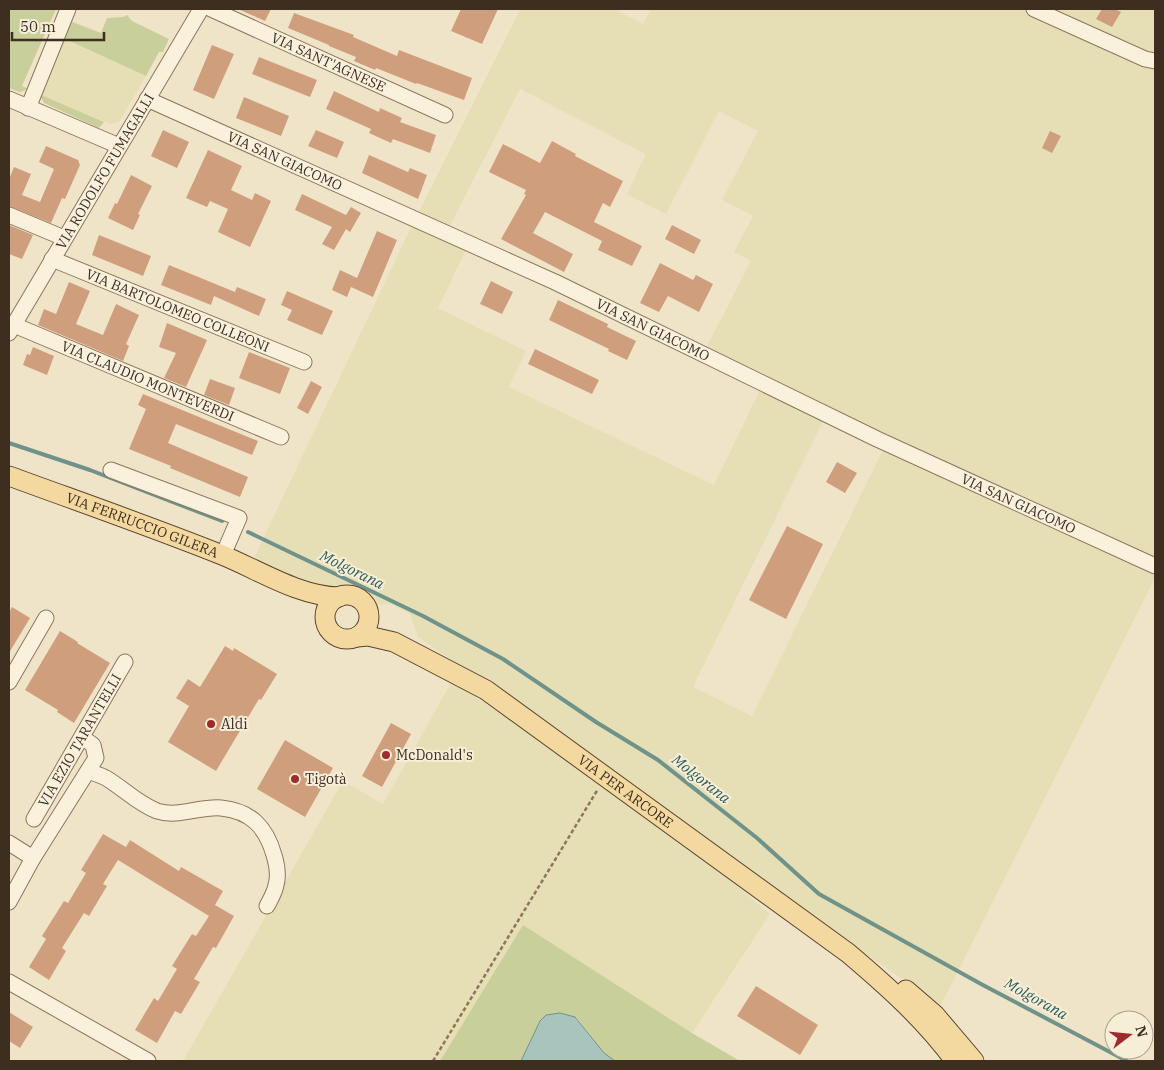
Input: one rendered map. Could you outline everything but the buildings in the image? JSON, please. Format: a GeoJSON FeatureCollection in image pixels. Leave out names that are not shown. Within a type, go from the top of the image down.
{"type":"FeatureCollection","features":[{"type":"Feature","properties":{"kind":"main road","name":"VIA FERRUCCIO GILERA"},"geometry":{"type":"LineString","coordinates":[[9,476],[223,555],[282,582],[325,597],[351,596],[365,605],[369,616]]}},
{"type":"Feature","properties":{"kind":"main road","name":"VIA FERRUCCIO GILERA"},"geometry":{"type":"LineString","coordinates":[[282,582],[320,612],[332,633],[338,637],[351,639],[357,637]]}},
{"type":"Feature","properties":{"kind":"main road"},"geometry":{"type":"LineString","coordinates":[[326,622],[327,608],[339,597]]}},
{"type":"Feature","properties":{"kind":"main road"},"geometry":{"type":"LineString","coordinates":[[357,637],[366,627],[369,616]]}},
{"type":"Feature","properties":{"kind":"main road","name":"VIA PER ARCORE"},"geometry":{"type":"LineString","coordinates":[[369,616],[394,642]]}},
{"type":"Feature","properties":{"kind":"main road","name":"VIA PER ARCORE"},"geometry":{"type":"LineString","coordinates":[[357,637],[368,636],[394,642],[486,690],[848,953]]}},
{"type":"Feature","properties":{"kind":"main road"},"geometry":{"type":"LineString","coordinates":[[848,953],[878,978],[911,1010],[954,1060]]}},
{"type":"Feature","properties":{"kind":"main road"},"geometry":{"type":"LineString","coordinates":[[848,953],[872,966],[926,1006],[950,1030],[974,1061]]}},
{"type":"Feature","properties":{"kind":"street"},"geometry":{"type":"LineString","coordinates":[[28,108],[68,9]]}},
{"type":"Feature","properties":{"kind":"street","name":"VIA RODOLFO FUMAGALLI"},"geometry":{"type":"LineString","coordinates":[[11,329],[147,100],[177,38],[201,9]]}},
{"type":"Feature","properties":{"kind":"street","name":"VIA SANT'AGNESE"},"geometry":{"type":"LineString","coordinates":[[211,9],[445,115]]}},
{"type":"Feature","properties":{"kind":"street"},"geometry":{"type":"LineString","coordinates":[[1034,9],[1155,61]]}},
{"type":"Feature","properties":{"kind":"street"},"geometry":{"type":"LineString","coordinates":[[9,100],[119,146]]}},
{"type":"Feature","properties":{"kind":"street","name":"VIA SAN GIACOMO"},"geometry":{"type":"LineString","coordinates":[[147,100],[555,282],[877,439],[1155,566]]}},
{"type":"Feature","properties":{"kind":"street"},"geometry":{"type":"LineString","coordinates":[[9,215],[64,238]]}},
{"type":"Feature","properties":{"kind":"street","name":"VIA BARTOLOMEO COLLEONI"},"geometry":{"type":"LineString","coordinates":[[52,259],[304,362]]}},
{"type":"Feature","properties":{"kind":"street","name":"VIA CLAUDIO MONTEVERDI"},"geometry":{"type":"LineString","coordinates":[[11,329],[281,437]]}},
{"type":"Feature","properties":{"kind":"street"},"geometry":{"type":"LineString","coordinates":[[111,470],[239,518],[223,555]]}},
{"type":"Feature","properties":{"kind":"street"},"geometry":{"type":"LineString","coordinates":[[9,682],[46,618]]}},
{"type":"Feature","properties":{"kind":"street","name":"VIA EZIO TARANTELLI"},"geometry":{"type":"LineString","coordinates":[[34,818],[125,662]]}},
{"type":"Feature","properties":{"kind":"street"},"geometry":{"type":"LineString","coordinates":[[9,902],[33,858],[96,758],[93,745],[82,737]]}},
{"type":"Feature","properties":{"kind":"street"},"geometry":{"type":"LineString","coordinates":[[88,771],[104,777],[158,812],[180,814],[198,809],[221,808],[238,812],[258,822],[270,839],[278,866],[276,886],[267,906]]}},
{"type":"Feature","properties":{"kind":"street"},"geometry":{"type":"LineString","coordinates":[[9,843],[33,858]]}},
{"type":"Feature","properties":{"kind":"street"},"geometry":{"type":"LineString","coordinates":[[9,982],[148,1061]]}},
{"type":"Feature","properties":{"kind":"path"},"geometry":{"type":"LineString","coordinates":[[433,1061],[605,777]]}},
{"type":"Feature","properties":{"kind":"shaded area"},"geometry":{"type":"Polygon","coordinates":[[[520,9],[614,9],[643,24],[651,9],[1155,9],[1155,578],[941,1005],[808,915],[543,723],[418,637],[410,614],[391,604],[352,605],[253,560],[415,219],[520,9]],[[520,89],[446,233],[469,244],[438,308],[526,351],[509,387],[714,485],[763,384],[703,354],[751,261],[734,252],[753,216],[722,200],[758,131],[719,111],[666,214],[627,194],[646,154],[520,89]],[[826,415],[693,687],[752,716],[886,444],[826,415]]]}},
{"type":"Feature","properties":{"kind":"shaded area"},"geometry":{"type":"Polygon","coordinates":[[[62,38],[146,76],[119,122],[110,124],[39,94],[62,38]]]}},
{"type":"Feature","properties":{"kind":"shaded area"},"geometry":{"type":"Polygon","coordinates":[[[452,681],[580,767],[737,886],[770,914],[692,1033],[523,925],[440,1061],[183,1061],[343,781],[383,804],[452,681]]]}},
{"type":"Feature","properties":{"kind":"green space"},"geometry":{"type":"Polygon","coordinates":[[[9,9],[56,9],[22,86],[28,89],[20,92],[9,88],[9,9]]]}},
{"type":"Feature","properties":{"kind":"green space"},"geometry":{"type":"Polygon","coordinates":[[[127,15],[132,21],[169,39],[163,52],[159,52],[146,76],[63,38],[70,21],[101,33],[107,18],[127,15]]]}},
{"type":"Feature","properties":{"kind":"green space"},"geometry":{"type":"Polygon","coordinates":[[[39,94],[104,122],[99,128],[44,103],[39,94]]]}},
{"type":"Feature","properties":{"kind":"green space"},"geometry":{"type":"Polygon","coordinates":[[[523,925],[692,1033],[740,1061],[615,1061],[604,1053],[576,1017],[540,1021],[521,1061],[440,1061],[523,925]]]}},
{"type":"Feature","properties":{"kind":"water"},"geometry":{"type":"Polygon","coordinates":[[[560,1013],[575,1017],[604,1053],[615,1061],[521,1061],[540,1021],[546,1015],[560,1013]]]}},
{"type":"Feature","properties":{"kind":"waterway","name":"Molgorana"},"geometry":{"type":"LineString","coordinates":[[9,443],[90,470],[222,521]]}},
{"type":"Feature","properties":{"kind":"waterway","name":"Molgorana"},"geometry":{"type":"LineString","coordinates":[[248,532],[423,616],[503,659],[596,722],[658,760],[757,838],[819,894],[981,984],[1127,1061]]}},
{"type":"Feature","properties":{"kind":"place","name":"Aldi"},"geometry":{"type":"Point","coordinates":[211,724]}},
{"type":"Feature","properties":{"kind":"place","name":"McDonald's"},"geometry":{"type":"Point","coordinates":[386,755]}},
{"type":"Feature","properties":{"kind":"place","name":"Tigotà"},"geometry":{"type":"Point","coordinates":[295,779]}}]}
